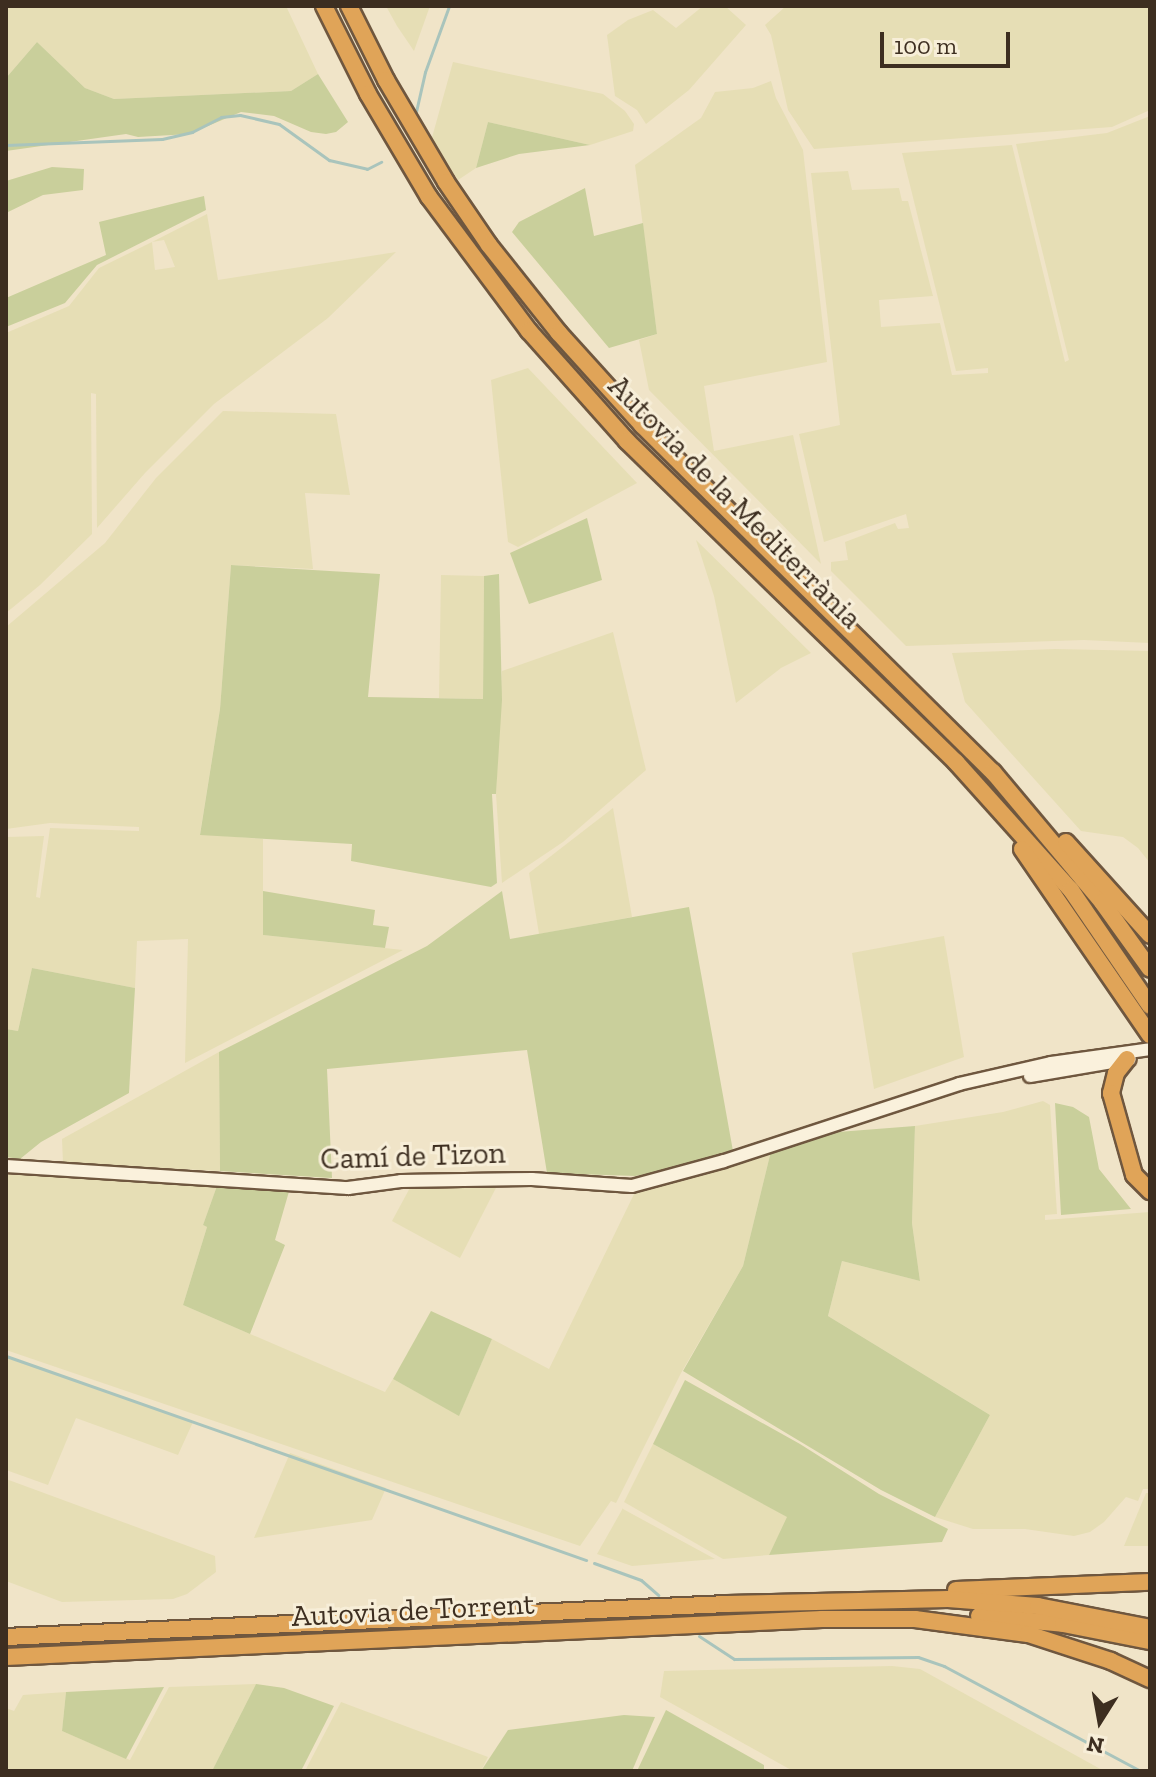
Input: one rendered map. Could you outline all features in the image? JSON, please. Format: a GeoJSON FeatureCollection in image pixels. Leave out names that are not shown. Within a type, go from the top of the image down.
{"type":"FeatureCollection","features":[{"type":"Feature","properties":{"kind":"highway","name":"Autovia de la Mediterrània"},"geometry":{"type":"LineString","coordinates":[[324,6],[355,69],[451,229],[529,331],[627,441],[956,762],[1071,890],[1150,1006]]}},
{"type":"Feature","properties":{"kind":"highway","name":"Autovia de la Mediterrània"},"geometry":{"type":"LineString","coordinates":[[349,6],[374,56],[470,217],[559,333],[642,425],[993,772],[1102,902],[1150,969]]}},
{"type":"Feature","properties":{"kind":"highway"},"geometry":{"type":"LineString","coordinates":[[993,772],[1011,781],[1150,935]]}},
{"type":"Feature","properties":{"kind":"highway"},"geometry":{"type":"LineString","coordinates":[[1012,825],[1018,843],[1148,1050]]}},
{"type":"Feature","properties":{"kind":"highway"},"geometry":{"type":"LineString","coordinates":[[1127,1059],[1116,1073],[1111,1093],[1134,1175],[1150,1191]]}},
{"type":"Feature","properties":{"kind":"highway"},"geometry":{"type":"LineString","coordinates":[[727,1604],[750,1599],[1150,1582]]}},
{"type":"Feature","properties":{"kind":"highway"},"geometry":{"type":"LineString","coordinates":[[727,1604],[993,1601],[1081,1612],[1150,1628]]}},
{"type":"Feature","properties":{"kind":"highway","name":"Autovia de Torrent"},"geometry":{"type":"LineString","coordinates":[[6,1637],[727,1604]]}},
{"type":"Feature","properties":{"kind":"highway"},"geometry":{"type":"LineString","coordinates":[[822,1619],[941,1613],[1003,1617],[1063,1624],[1150,1641]]}},
{"type":"Feature","properties":{"kind":"highway"},"geometry":{"type":"LineString","coordinates":[[822,1619],[915,1619],[992,1627],[1068,1645],[1150,1679]]}},
{"type":"Feature","properties":{"kind":"highway","name":"Autovia de Torrent"},"geometry":{"type":"LineString","coordinates":[[6,1657],[822,1619]]}},
{"type":"Feature","properties":{"kind":"street","name":"Camí de Tizon"},"geometry":{"type":"LineString","coordinates":[[814,1130],[966,1090],[1127,1059],[1148,1050]]}},
{"type":"Feature","properties":{"kind":"street","name":"Camí de Tizon"},"geometry":{"type":"LineString","coordinates":[[6,1166],[348,1188],[401,1181],[532,1179],[632,1186],[959,1084],[1051,1063],[1148,1050]]}},
{"type":"Feature","properties":{"kind":"shaded area"},"geometry":{"type":"Polygon","coordinates":[[[6,6],[286,6],[318,74],[291,91],[114,99],[85,88],[37,42],[6,78],[6,6]]]}},
{"type":"Feature","properties":{"kind":"shaded area"},"geometry":{"type":"Polygon","coordinates":[[[386,6],[430,6],[414,51],[397,26],[386,6]]]}},
{"type":"Feature","properties":{"kind":"shaded area"},"geometry":{"type":"Polygon","coordinates":[[[703,6],[725,6],[746,25],[689,90],[646,124],[637,110],[615,96],[607,35],[628,20],[653,10],[676,28],[703,6]]]}},
{"type":"Feature","properties":{"kind":"shaded area"},"geometry":{"type":"Polygon","coordinates":[[[786,6],[1150,6],[1150,110],[1112,127],[814,149],[788,110],[771,35],[765,25],[786,6]]]}},
{"type":"Feature","properties":{"kind":"shaded area"},"geometry":{"type":"Polygon","coordinates":[[[453,62],[603,94],[625,111],[634,124],[633,131],[590,145],[488,122],[476,168],[458,180],[431,141],[453,62]]]}},
{"type":"Feature","properties":{"kind":"shaded area"},"geometry":{"type":"Polygon","coordinates":[[[771,81],[776,98],[803,150],[827,362],[704,386],[714,451],[793,435],[821,564],[649,390],[639,340],[657,334],[635,165],[701,118],[715,92],[753,88],[771,81]]]}},
{"type":"Feature","properties":{"kind":"shaded area"},"geometry":{"type":"Polygon","coordinates":[[[1150,116],[1150,643],[1084,640],[906,646],[831,571],[831,562],[848,560],[845,542],[895,523],[898,529],[909,528],[906,514],[824,542],[799,434],[840,425],[811,173],[848,171],[852,190],[899,188],[902,201],[908,201],[933,296],[879,300],[881,327],[940,323],[952,375],[988,373],[988,368],[956,371],[902,153],[1012,145],[1065,362],[1069,360],[1016,144],[1107,133],[1150,116]]]}},
{"type":"Feature","properties":{"kind":"shaded area"},"geometry":{"type":"Polygon","coordinates":[[[207,214],[218,280],[396,252],[328,318],[214,404],[145,473],[97,528],[96,394],[91,393],[92,534],[6,613],[6,333],[69,306],[99,268],[207,214]],[[164,240],[152,242],[155,270],[175,267],[164,240]]]}},
{"type":"Feature","properties":{"kind":"shaded area"},"geometry":{"type":"Polygon","coordinates":[[[528,368],[637,483],[518,547],[508,542],[491,380],[528,368]]]}},
{"type":"Feature","properties":{"kind":"shaded area"},"geometry":{"type":"Polygon","coordinates":[[[223,411],[336,414],[350,495],[305,493],[313,569],[231,565],[220,709],[200,834],[263,839],[263,935],[403,950],[185,1063],[188,939],[137,941],[135,988],[32,968],[18,1031],[6,1029],[6,837],[44,836],[36,897],[40,898],[50,828],[139,831],[139,827],[50,823],[6,829],[6,627],[105,543],[156,478],[223,411]]]}},
{"type":"Feature","properties":{"kind":"shaded area"},"geometry":{"type":"Polygon","coordinates":[[[696,540],[811,653],[781,668],[736,703],[714,596],[696,540]]]}},
{"type":"Feature","properties":{"kind":"shaded area"},"geometry":{"type":"Polygon","coordinates":[[[441,575],[484,576],[483,699],[439,698],[441,575]]]}},
{"type":"Feature","properties":{"kind":"shaded area"},"geometry":{"type":"Polygon","coordinates":[[[613,632],[646,770],[563,842],[502,883],[496,794],[502,671],[613,632]]]}},
{"type":"Feature","properties":{"kind":"shaded area"},"geometry":{"type":"Polygon","coordinates":[[[1055,649],[1150,651],[1150,863],[1138,848],[1123,837],[1081,831],[965,702],[952,653],[1055,649]]]}},
{"type":"Feature","properties":{"kind":"shaded area"},"geometry":{"type":"Polygon","coordinates":[[[613,808],[632,917],[539,934],[529,873],[613,808]]]}},
{"type":"Feature","properties":{"kind":"shaded area"},"geometry":{"type":"Polygon","coordinates":[[[944,936],[964,1057],[874,1089],[852,953],[944,936]]]}},
{"type":"Feature","properties":{"kind":"shaded area"},"geometry":{"type":"Polygon","coordinates":[[[219,1052],[220,1171],[63,1163],[62,1139],[219,1052]]]}},
{"type":"Feature","properties":{"kind":"shaded area"},"geometry":{"type":"Polygon","coordinates":[[[1043,1101],[1050,1105],[1057,1214],[1045,1215],[1045,1220],[1150,1212],[1150,1489],[1143,1489],[1138,1501],[1126,1497],[1104,1522],[1090,1532],[1074,1536],[1025,1529],[973,1529],[935,1517],[990,1415],[828,1316],[842,1261],[920,1281],[912,1223],[915,1126],[1003,1112],[1043,1101]]]}},
{"type":"Feature","properties":{"kind":"shaded area"},"geometry":{"type":"Polygon","coordinates":[[[771,1151],[743,1266],[681,1373],[616,1503],[611,1501],[580,1546],[6,1350],[6,1172],[218,1183],[203,1225],[207,1227],[183,1305],[385,1392],[393,1379],[459,1415],[492,1339],[549,1369],[636,1190],[771,1151]]]}},
{"type":"Feature","properties":{"kind":"shaded area"},"geometry":{"type":"Polygon","coordinates":[[[499,1182],[460,1258],[392,1221],[412,1184],[499,1182]]]}},
{"type":"Feature","properties":{"kind":"shaded area"},"geometry":{"type":"Polygon","coordinates":[[[6,1357],[193,1422],[178,1455],[76,1418],[48,1485],[6,1470],[6,1357]]]}},
{"type":"Feature","properties":{"kind":"shaded area"},"geometry":{"type":"Polygon","coordinates":[[[653,1444],[788,1517],[769,1555],[723,1559],[624,1502],[653,1444]]]}},
{"type":"Feature","properties":{"kind":"shaded area"},"geometry":{"type":"Polygon","coordinates":[[[290,1453],[386,1488],[372,1520],[254,1538],[290,1453]]]}},
{"type":"Feature","properties":{"kind":"shaded area"},"geometry":{"type":"Polygon","coordinates":[[[6,1479],[215,1556],[216,1572],[187,1594],[173,1599],[62,1602],[6,1581],[6,1479]]]}},
{"type":"Feature","properties":{"kind":"shaded area"},"geometry":{"type":"Polygon","coordinates":[[[1146,1493],[1150,1493],[1150,1546],[1124,1546],[1146,1493]]]}},
{"type":"Feature","properties":{"kind":"shaded area"},"geometry":{"type":"Polygon","coordinates":[[[623,1508],[715,1559],[632,1566],[597,1554],[623,1508]]]}},
{"type":"Feature","properties":{"kind":"shaded area"},"geometry":{"type":"Polygon","coordinates":[[[892,1666],[920,1669],[1104,1771],[793,1771],[660,1697],[664,1671],[892,1666]]]}},
{"type":"Feature","properties":{"kind":"shaded area"},"geometry":{"type":"Polygon","coordinates":[[[256,1684],[212,1771],[6,1771],[6,1708],[14,1711],[23,1695],[66,1692],[62,1731],[130,1760],[169,1687],[256,1684]]]}},
{"type":"Feature","properties":{"kind":"shaded area"},"geometry":{"type":"Polygon","coordinates":[[[341,1702],[488,1757],[481,1771],[305,1771],[341,1702]]]}},
{"type":"Feature","properties":{"kind":"green space"},"geometry":{"type":"Polygon","coordinates":[[[37,42],[85,88],[114,99],[291,91],[318,74],[348,122],[336,132],[326,134],[311,132],[274,116],[241,112],[189,134],[138,137],[126,134],[6,151],[6,78],[37,42]]]}},
{"type":"Feature","properties":{"kind":"green space"},"geometry":{"type":"Polygon","coordinates":[[[488,122],[590,145],[519,154],[476,168],[488,122]]]}},
{"type":"Feature","properties":{"kind":"green space"},"geometry":{"type":"Polygon","coordinates":[[[52,167],[84,169],[83,190],[43,195],[6,213],[6,181],[52,167]]]}},
{"type":"Feature","properties":{"kind":"green space"},"geometry":{"type":"Polygon","coordinates":[[[585,188],[594,236],[643,223],[657,334],[609,348],[512,232],[519,222],[585,188]]]}},
{"type":"Feature","properties":{"kind":"green space"},"geometry":{"type":"Polygon","coordinates":[[[204,196],[206,210],[97,265],[65,303],[6,327],[6,298],[106,255],[99,222],[204,196]]]}},
{"type":"Feature","properties":{"kind":"green space"},"geometry":{"type":"Polygon","coordinates":[[[587,518],[602,580],[529,604],[510,553],[587,518]]]}},
{"type":"Feature","properties":{"kind":"green space"},"geometry":{"type":"Polygon","coordinates":[[[231,565],[380,574],[368,697],[483,699],[484,576],[499,574],[502,700],[496,794],[492,794],[497,883],[491,887],[351,861],[352,844],[200,835],[220,709],[231,565]]]}},
{"type":"Feature","properties":{"kind":"green space"},"geometry":{"type":"Polygon","coordinates":[[[263,891],[375,910],[373,925],[389,927],[385,948],[263,935],[263,891]]]}},
{"type":"Feature","properties":{"kind":"green space"},"geometry":{"type":"Polygon","coordinates":[[[502,891],[510,939],[689,907],[733,1151],[675,1169],[635,1176],[547,1173],[527,1050],[327,1069],[332,1178],[220,1171],[219,1052],[427,946],[502,891]]]}},
{"type":"Feature","properties":{"kind":"green space"},"geometry":{"type":"Polygon","coordinates":[[[32,968],[135,988],[129,1093],[41,1142],[20,1159],[6,1157],[6,1029],[18,1031],[32,968]]]}},
{"type":"Feature","properties":{"kind":"green space"},"geometry":{"type":"Polygon","coordinates":[[[1055,1103],[1073,1107],[1089,1117],[1099,1169],[1131,1209],[1061,1215],[1055,1103]]]}},
{"type":"Feature","properties":{"kind":"green space"},"geometry":{"type":"Polygon","coordinates":[[[915,1126],[912,1223],[920,1281],[842,1261],[828,1316],[990,1415],[935,1517],[881,1490],[683,1371],[743,1266],[771,1151],[825,1133],[915,1126]]]}},
{"type":"Feature","properties":{"kind":"green space"},"geometry":{"type":"Polygon","coordinates":[[[218,1183],[290,1188],[275,1240],[285,1245],[250,1334],[183,1305],[207,1227],[203,1225],[218,1183]]]}},
{"type":"Feature","properties":{"kind":"green space"},"geometry":{"type":"Polygon","coordinates":[[[431,1311],[492,1339],[459,1416],[393,1379],[431,1311]]]}},
{"type":"Feature","properties":{"kind":"green space"},"geometry":{"type":"Polygon","coordinates":[[[685,1380],[800,1444],[879,1494],[948,1529],[942,1542],[769,1555],[787,1517],[653,1444],[685,1380]]]}},
{"type":"Feature","properties":{"kind":"green space"},"geometry":{"type":"Polygon","coordinates":[[[256,1684],[284,1688],[334,1706],[301,1771],[212,1771],[256,1684]]]}},
{"type":"Feature","properties":{"kind":"green space"},"geometry":{"type":"Polygon","coordinates":[[[164,1687],[126,1759],[62,1731],[66,1692],[164,1687]]]}},
{"type":"Feature","properties":{"kind":"green space"},"geometry":{"type":"Polygon","coordinates":[[[666,1710],[764,1765],[764,1771],[637,1771],[666,1710]]]}},
{"type":"Feature","properties":{"kind":"green space"},"geometry":{"type":"Polygon","coordinates":[[[624,1715],[655,1717],[632,1771],[481,1771],[508,1730],[624,1715]]]}},
{"type":"Feature","properties":{"kind":"waterway"},"geometry":{"type":"LineString","coordinates":[[415,116],[425,72],[449,6]]}},
{"type":"Feature","properties":{"kind":"waterway"},"geometry":{"type":"LineString","coordinates":[[6,145],[162,139],[192,132],[221,117],[240,115],[279,124],[329,160],[367,169],[381,162]]}},
{"type":"Feature","properties":{"kind":"waterway"},"geometry":{"type":"LineString","coordinates":[[6,1356],[586,1560]]}},
{"type":"Feature","properties":{"kind":"waterway"},"geometry":{"type":"LineString","coordinates":[[594,1563],[641,1580],[658,1595]]}},
{"type":"Feature","properties":{"kind":"waterway"},"geometry":{"type":"LineString","coordinates":[[699,1636],[734,1659],[918,1657],[944,1666],[1141,1771]]}}]}
